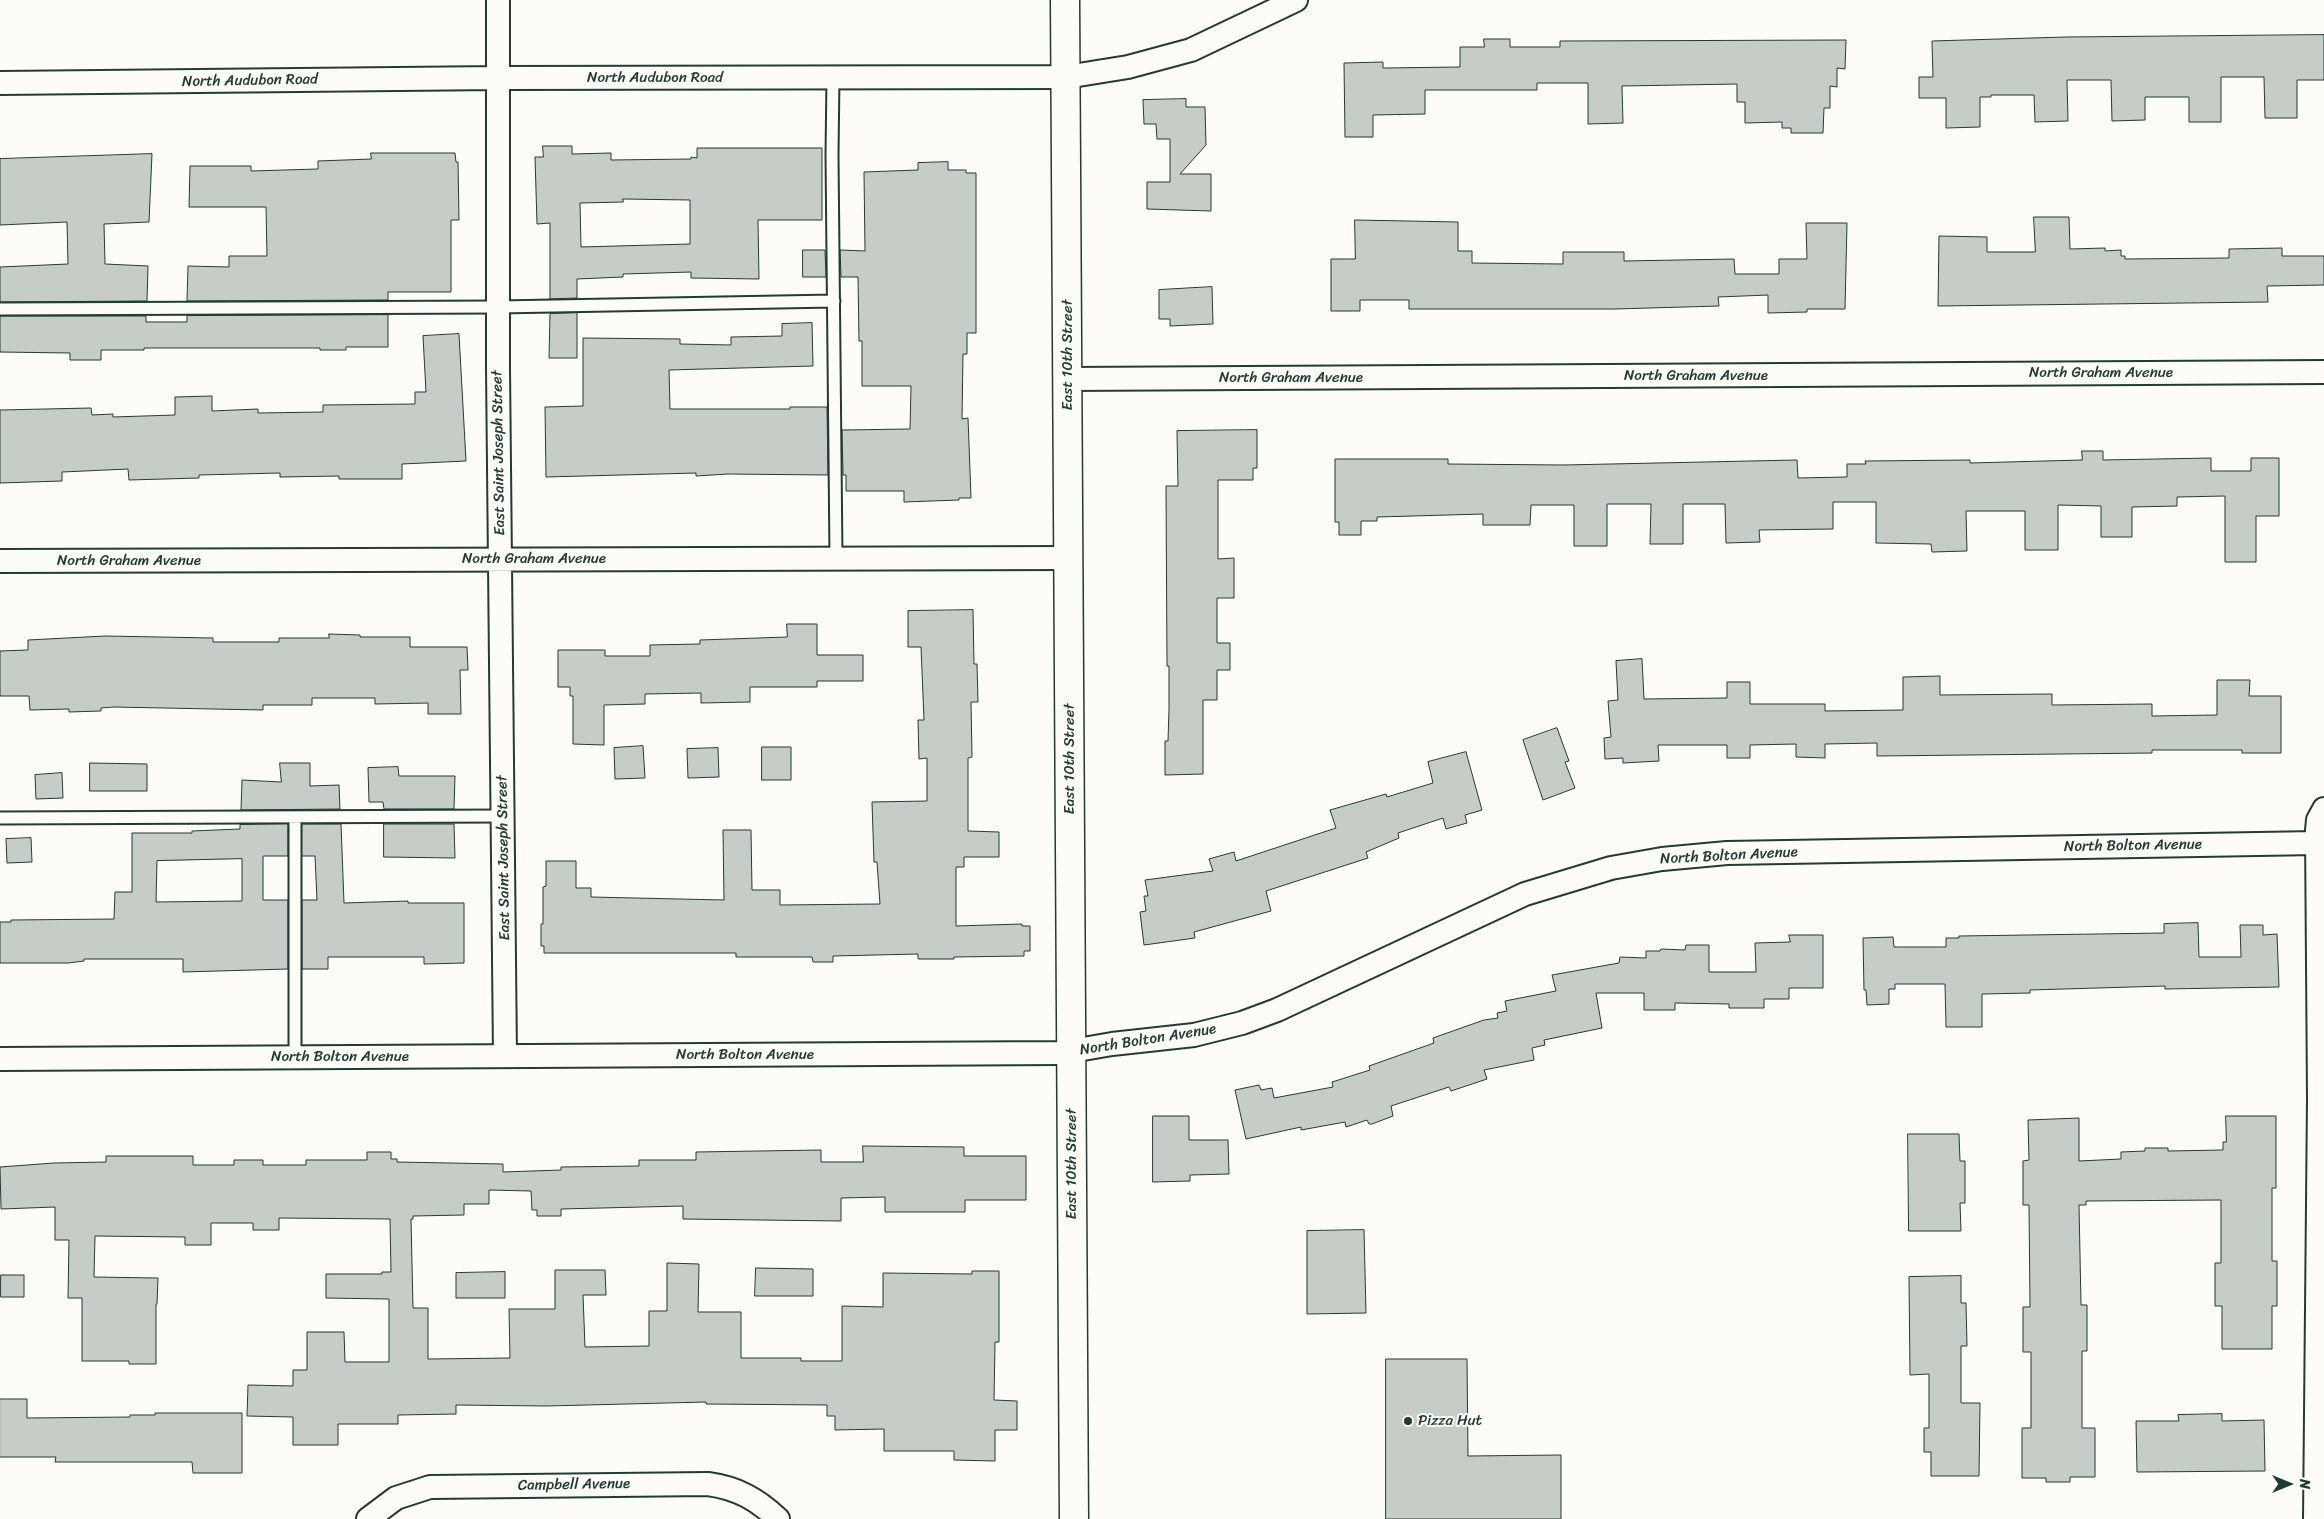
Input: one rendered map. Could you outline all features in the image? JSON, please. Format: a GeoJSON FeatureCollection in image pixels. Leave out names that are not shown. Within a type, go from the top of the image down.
{"type":"FeatureCollection","features":[{"type":"Feature","properties":{"kind":"main road","name":"East 10th Street"},"geometry":{"type":"LineString","coordinates":[[1065,0],[1074,1519]]}},
{"type":"Feature","properties":{"kind":"street","name":"East Saint Joseph Street"},"geometry":{"type":"LineString","coordinates":[[498,0],[498,307],[506,1056]]}},
{"type":"Feature","properties":{"kind":"street","name":"North Audubon Road"},"geometry":{"type":"LineString","coordinates":[[0,83],[497,78],[1066,76],[1128,68],[1191,50],[1296,0]]}},
{"type":"Feature","properties":{"kind":"street","name":"North Graham Avenue"},"geometry":{"type":"LineString","coordinates":[[1068,380],[2324,372]]}},
{"type":"Feature","properties":{"kind":"street","name":"North Graham Avenue"},"geometry":{"type":"LineString","coordinates":[[0,561],[1068,558]]}},
{"type":"Feature","properties":{"kind":"street"},"geometry":{"type":"LineString","coordinates":[[2315,1519],[2320,1361],[2317,843],[2318,820],[2324,809]]}},
{"type":"Feature","properties":{"kind":"street","name":"North Bolton Avenue"},"geometry":{"type":"LineString","coordinates":[[0,1059],[1039,1055],[1112,1044],[1186,1037],[1242,1023],[1277,1010],[1525,894],[1603,870],[1662,859],[1727,853],[2317,843]]}},
{"type":"Feature","properties":{"kind":"street","name":"Campbell Avenue"},"geometry":{"type":"LineString","coordinates":[[368,1519],[396,1498],[430,1487],[708,1484],[745,1493],[767,1507],[778,1519]]}},
{"type":"Feature","properties":{"kind":"lane"},"geometry":{"type":"LineString","coordinates":[[833,77],[836,558]]}},
{"type":"Feature","properties":{"kind":"lane"},"geometry":{"type":"LineString","coordinates":[[0,309],[498,307],[834,301]]}},
{"type":"Feature","properties":{"kind":"lane"},"geometry":{"type":"LineString","coordinates":[[0,818],[503,816]]}},
{"type":"Feature","properties":{"kind":"lane"},"geometry":{"type":"LineString","coordinates":[[295,817],[295,1057]]}},
{"type":"Feature","properties":{"kind":"building"},"geometry":{"type":"Polygon","coordinates":[[[2324,35],[2324,80],[2297,80],[2297,118],[2265,118],[2264,77],[2221,77],[2221,122],[2189,122],[2189,97],[2145,97],[2145,120],[2112,121],[2111,80],[2067,80],[2068,121],[2035,122],[2034,95],[1991,95],[1991,97],[1980,97],[1980,127],[1946,128],[1946,98],[1919,98],[1919,77],[1933,77],[1932,41],[2066,37],[2324,35]]]}},
{"type":"Feature","properties":{"kind":"building"},"geometry":{"type":"Polygon","coordinates":[[[1484,39],[1510,39],[1510,47],[1560,47],[1560,41],[1846,40],[1845,69],[1837,68],[1837,87],[1830,86],[1830,108],[1824,108],[1823,133],[1791,133],[1791,128],[1782,128],[1782,122],[1745,123],[1745,102],[1737,102],[1737,84],[1622,86],[1623,123],[1588,124],[1588,83],[1537,83],[1537,90],[1425,90],[1425,114],[1373,115],[1373,137],[1345,137],[1344,63],[1383,62],[1383,68],[1460,67],[1460,47],[1484,47],[1484,39]]]}},
{"type":"Feature","properties":{"kind":"building"},"geometry":{"type":"Polygon","coordinates":[[[1186,99],[1186,107],[1205,107],[1206,145],[1180,174],[1211,174],[1211,211],[1147,209],[1147,182],[1170,182],[1170,139],[1157,139],[1156,124],[1144,124],[1143,100],[1186,99]]]}},
{"type":"Feature","properties":{"kind":"building"},"geometry":{"type":"Polygon","coordinates":[[[543,146],[572,146],[572,154],[611,153],[611,160],[691,159],[691,157],[697,158],[697,148],[822,148],[822,220],[758,220],[759,279],[691,278],[691,272],[623,274],[623,277],[577,279],[577,298],[550,299],[550,223],[537,224],[535,157],[543,157],[543,146]],[[623,199],[623,202],[580,203],[581,247],[690,244],[690,200],[623,199]]]}},
{"type":"Feature","properties":{"kind":"building"},"geometry":{"type":"Polygon","coordinates":[[[371,153],[455,153],[456,162],[458,162],[459,220],[451,220],[451,292],[388,292],[388,300],[187,301],[188,266],[229,267],[229,256],[267,256],[266,207],[189,207],[190,166],[251,166],[251,171],[318,169],[318,161],[371,159],[371,153]]]}},
{"type":"Feature","properties":{"kind":"building"},"geometry":{"type":"Polygon","coordinates":[[[152,154],[149,222],[104,224],[105,264],[148,266],[147,301],[0,302],[0,267],[68,264],[67,222],[0,225],[0,159],[152,154]]]}},
{"type":"Feature","properties":{"kind":"building"},"geometry":{"type":"Polygon","coordinates":[[[948,162],[948,170],[966,170],[966,173],[976,173],[976,333],[967,333],[967,354],[963,354],[962,419],[968,418],[971,498],[904,502],[904,491],[846,491],[846,475],[843,475],[842,430],[910,429],[911,386],[862,386],[862,341],[859,341],[858,277],[841,277],[840,250],[865,251],[864,172],[918,170],[918,163],[948,162]]]}},
{"type":"Feature","properties":{"kind":"building"},"geometry":{"type":"Polygon","coordinates":[[[2034,217],[2069,217],[2070,249],[2105,248],[2105,251],[2121,250],[2121,256],[2125,256],[2125,259],[2229,258],[2229,249],[2282,248],[2282,256],[2324,256],[2324,285],[2267,286],[2268,302],[1938,306],[1939,236],[1987,237],[1987,252],[2035,252],[2034,217]]]}},
{"type":"Feature","properties":{"kind":"building"},"geometry":{"type":"Polygon","coordinates":[[[1355,220],[1458,222],[1458,251],[1472,251],[1472,263],[1563,264],[1563,252],[1624,252],[1624,261],[1734,259],[1735,274],[1779,274],[1779,259],[1807,259],[1806,223],[1847,223],[1845,309],[1807,309],[1807,312],[1768,313],[1768,295],[1718,297],[1719,306],[1614,309],[1409,309],[1409,300],[1360,300],[1360,311],[1331,311],[1331,259],[1355,259],[1355,220]]]}},
{"type":"Feature","properties":{"kind":"building"},"geometry":{"type":"Polygon","coordinates":[[[803,250],[825,250],[826,277],[803,277],[803,250]]]}},
{"type":"Feature","properties":{"kind":"building"},"geometry":{"type":"Polygon","coordinates":[[[1212,287],[1213,324],[1170,326],[1170,319],[1159,319],[1159,290],[1212,287]]]}},
{"type":"Feature","properties":{"kind":"building"},"geometry":{"type":"Polygon","coordinates":[[[577,313],[577,358],[549,358],[550,314],[577,313]]]}},
{"type":"Feature","properties":{"kind":"building"},"geometry":{"type":"Polygon","coordinates":[[[388,315],[388,347],[346,347],[346,350],[320,350],[320,348],[144,348],[144,350],[101,350],[101,360],[70,360],[70,353],[0,352],[0,316],[146,316],[146,322],[187,322],[187,316],[388,315]]]}},
{"type":"Feature","properties":{"kind":"building"},"geometry":{"type":"Polygon","coordinates":[[[812,323],[813,366],[669,370],[670,409],[790,409],[790,407],[827,407],[828,475],[728,474],[696,476],[696,473],[546,477],[545,407],[583,406],[583,338],[680,339],[680,344],[731,345],[731,337],[782,336],[782,324],[812,323]]]}},
{"type":"Feature","properties":{"kind":"building"},"geometry":{"type":"Polygon","coordinates":[[[459,334],[466,461],[402,464],[402,479],[339,479],[339,476],[280,477],[280,473],[199,475],[199,478],[129,480],[128,469],[62,472],[62,481],[0,483],[0,410],[91,408],[92,415],[113,414],[113,417],[175,415],[175,397],[212,396],[212,411],[258,409],[258,413],[323,412],[323,405],[415,404],[415,392],[426,392],[423,336],[459,334]]]}},
{"type":"Feature","properties":{"kind":"building"},"geometry":{"type":"Polygon","coordinates":[[[1257,430],[1257,468],[1253,468],[1253,480],[1218,480],[1218,559],[1234,558],[1234,598],[1217,598],[1217,643],[1230,643],[1230,670],[1217,670],[1217,700],[1203,700],[1203,774],[1165,775],[1165,741],[1168,741],[1169,709],[1166,486],[1178,486],[1177,431],[1257,430]]]}},
{"type":"Feature","properties":{"kind":"building"},"geometry":{"type":"Polygon","coordinates":[[[2082,451],[2103,451],[2103,460],[2211,458],[2211,471],[2251,471],[2251,458],[2279,458],[2279,516],[2256,516],[2256,562],[2225,562],[2225,496],[2177,497],[2177,506],[2132,507],[2132,537],[2101,537],[2101,506],[2058,505],[2058,550],[2025,550],[2025,511],[1966,511],[1967,551],[1932,552],[1931,544],[1876,543],[1876,502],[1833,502],[1833,529],[1759,530],[1760,542],[1726,543],[1725,504],[1683,504],[1683,544],[1650,544],[1651,504],[1607,504],[1607,546],[1574,546],[1574,505],[1531,505],[1530,525],[1483,525],[1483,514],[1377,517],[1377,521],[1361,521],[1361,535],[1339,535],[1339,522],[1335,522],[1335,459],[1448,459],[1448,464],[1564,465],[1797,460],[1798,478],[1847,477],[1847,464],[1866,464],[1865,461],[1970,460],[1970,463],[2082,460],[2082,451]]]}},
{"type":"Feature","properties":{"kind":"building"},"geometry":{"type":"Polygon","coordinates":[[[973,610],[974,664],[977,664],[978,702],[971,702],[972,757],[968,758],[968,831],[999,832],[999,857],[964,857],[964,867],[956,867],[956,926],[1022,924],[1022,926],[1030,926],[1030,951],[1024,951],[1024,956],[918,959],[918,954],[833,956],[833,962],[813,962],[812,957],[736,957],[736,953],[544,953],[544,946],[541,946],[541,924],[543,924],[543,887],[546,886],[546,861],[576,861],[576,888],[591,888],[591,897],[724,900],[723,830],[751,830],[752,890],[780,890],[780,905],[880,904],[877,862],[874,862],[872,802],[927,801],[927,758],[919,759],[918,720],[924,720],[921,647],[908,647],[908,611],[973,610]]]}},
{"type":"Feature","properties":{"kind":"building"},"geometry":{"type":"Polygon","coordinates":[[[787,624],[817,624],[817,655],[863,655],[863,681],[817,681],[817,687],[750,687],[750,702],[701,703],[701,693],[645,694],[645,704],[604,705],[604,745],[573,744],[573,696],[570,696],[570,687],[558,687],[558,650],[605,650],[605,656],[650,656],[650,645],[700,644],[700,640],[787,637],[787,624]]]}},
{"type":"Feature","properties":{"kind":"building"},"geometry":{"type":"Polygon","coordinates":[[[329,634],[360,635],[360,637],[410,637],[410,647],[467,647],[468,670],[460,670],[461,714],[428,714],[428,703],[375,704],[375,698],[312,698],[312,705],[263,705],[263,710],[114,707],[101,708],[101,711],[69,712],[69,709],[30,710],[29,696],[0,696],[0,651],[28,650],[28,640],[105,636],[213,638],[213,642],[279,642],[279,638],[329,638],[329,634]]]}},
{"type":"Feature","properties":{"kind":"building"},"geometry":{"type":"Polygon","coordinates":[[[1642,659],[1644,699],[1727,698],[1727,682],[1750,682],[1750,704],[1825,704],[1825,711],[1903,710],[1903,677],[1940,676],[1940,695],[2052,694],[2052,705],[2152,704],[2152,716],[2217,715],[2217,680],[2250,680],[2249,696],[2281,696],[2281,753],[2242,753],[2242,750],[2152,750],[2152,753],[1877,756],[1877,743],[1825,744],[1825,758],[1796,757],[1796,744],[1750,745],[1750,758],[1727,758],[1727,745],[1658,745],[1659,761],[1623,763],[1623,758],[1605,759],[1604,738],[1611,737],[1608,701],[1618,700],[1616,661],[1642,659]]]}},
{"type":"Feature","properties":{"kind":"building"},"geometry":{"type":"Polygon","coordinates":[[[1557,728],[1569,761],[1565,762],[1575,788],[1543,800],[1523,740],[1557,728]]]}},
{"type":"Feature","properties":{"kind":"building"},"geometry":{"type":"Polygon","coordinates":[[[643,746],[645,778],[615,779],[614,748],[643,746]]]}},
{"type":"Feature","properties":{"kind":"building"},"geometry":{"type":"Polygon","coordinates":[[[762,747],[791,747],[791,780],[762,780],[762,747]]]}},
{"type":"Feature","properties":{"kind":"building"},"geometry":{"type":"Polygon","coordinates":[[[718,748],[719,777],[688,778],[687,749],[718,748]]]}},
{"type":"Feature","properties":{"kind":"building"},"geometry":{"type":"Polygon","coordinates":[[[1466,752],[1482,810],[1465,815],[1467,823],[1446,829],[1443,818],[1398,833],[1399,838],[1366,852],[1368,858],[1266,891],[1271,911],[1194,932],[1195,938],[1144,945],[1140,912],[1146,911],[1144,896],[1148,896],[1145,880],[1213,871],[1209,859],[1234,852],[1236,861],[1336,828],[1330,810],[1386,794],[1387,797],[1433,783],[1428,762],[1466,752]]]}},
{"type":"Feature","properties":{"kind":"building"},"geometry":{"type":"Polygon","coordinates":[[[90,763],[147,764],[147,791],[90,791],[90,763]]]}},
{"type":"Feature","properties":{"kind":"building"},"geometry":{"type":"Polygon","coordinates":[[[280,763],[310,763],[310,786],[339,785],[340,809],[241,810],[242,780],[281,782],[280,763]]]}},
{"type":"Feature","properties":{"kind":"building"},"geometry":{"type":"Polygon","coordinates":[[[398,767],[399,776],[455,776],[454,809],[384,809],[383,802],[369,802],[368,768],[398,767]]]}},
{"type":"Feature","properties":{"kind":"building"},"geometry":{"type":"Polygon","coordinates":[[[62,773],[63,798],[36,799],[35,775],[62,773]]]}},
{"type":"Feature","properties":{"kind":"building"},"geometry":{"type":"Polygon","coordinates":[[[288,824],[288,856],[263,856],[263,900],[288,900],[288,969],[183,972],[183,959],[84,959],[84,961],[68,963],[0,963],[0,922],[11,922],[11,920],[114,919],[115,892],[132,892],[132,833],[192,833],[192,831],[240,829],[240,825],[288,824]],[[242,859],[157,861],[156,902],[242,901],[242,859]]]}},
{"type":"Feature","properties":{"kind":"building"},"geometry":{"type":"Polygon","coordinates":[[[302,824],[341,824],[344,903],[408,901],[408,903],[464,903],[464,963],[424,964],[424,957],[328,957],[328,969],[302,969],[302,900],[317,900],[315,856],[302,856],[302,824]]]}},
{"type":"Feature","properties":{"kind":"building"},"geometry":{"type":"Polygon","coordinates":[[[384,824],[454,824],[455,858],[384,857],[384,824]]]}},
{"type":"Feature","properties":{"kind":"building"},"geometry":{"type":"Polygon","coordinates":[[[31,838],[32,862],[7,863],[6,839],[31,838]]]}},
{"type":"Feature","properties":{"kind":"building"},"geometry":{"type":"Polygon","coordinates":[[[2198,923],[2199,957],[2241,957],[2240,925],[2263,925],[2263,935],[2277,934],[2279,987],[2165,989],[2165,986],[2030,990],[2030,993],[1982,994],[1982,1027],[1946,1027],[1945,984],[1895,984],[1895,989],[1889,989],[1889,1004],[1867,1005],[1866,990],[1864,990],[1863,938],[1893,937],[1894,947],[1946,947],[1946,938],[1959,938],[1959,936],[2164,933],[2164,924],[2198,923]]]}},
{"type":"Feature","properties":{"kind":"building"},"geometry":{"type":"Polygon","coordinates":[[[1789,935],[1823,935],[1823,988],[1789,988],[1789,999],[1764,999],[1764,1008],[1729,1008],[1729,1004],[1675,1003],[1675,1010],[1644,1010],[1644,993],[1596,993],[1602,1028],[1544,1040],[1545,1045],[1532,1048],[1534,1060],[1484,1070],[1487,1079],[1451,1091],[1449,1087],[1391,1106],[1393,1116],[1372,1124],[1369,1124],[1367,1120],[1346,1127],[1345,1122],[1301,1130],[1301,1127],[1246,1139],[1235,1090],[1259,1085],[1261,1090],[1272,1088],[1274,1098],[1333,1087],[1332,1082],[1370,1070],[1369,1066],[1434,1043],[1433,1038],[1484,1020],[1498,1018],[1497,1013],[1507,1011],[1505,1001],[1556,991],[1552,975],[1619,963],[1620,957],[1646,958],[1646,951],[1660,951],[1661,949],[1685,950],[1686,945],[1709,945],[1709,972],[1756,972],[1755,943],[1790,942],[1789,935]]]}},
{"type":"Feature","properties":{"kind":"building"},"geometry":{"type":"Polygon","coordinates":[[[1153,1116],[1189,1116],[1189,1140],[1228,1140],[1229,1174],[1190,1175],[1190,1181],[1153,1182],[1153,1116]]]}},
{"type":"Feature","properties":{"kind":"building"},"geometry":{"type":"Polygon","coordinates":[[[2226,1116],[2276,1116],[2276,1188],[2272,1188],[2272,1261],[2277,1261],[2277,1306],[2272,1306],[2272,1349],[2222,1349],[2222,1306],[2215,1306],[2215,1263],[2221,1263],[2221,1200],[2086,1201],[2086,1205],[2079,1205],[2081,1305],[2087,1305],[2087,1351],[2082,1351],[2082,1428],[2095,1428],[2095,1477],[2070,1477],[2070,1482],[2046,1482],[2046,1478],[2022,1478],[2022,1428],[2031,1428],[2031,1352],[2023,1352],[2023,1307],[2030,1307],[2029,1205],[2023,1205],[2023,1161],[2029,1160],[2028,1120],[2079,1118],[2079,1161],[2121,1159],[2121,1152],[2145,1151],[2145,1148],[2168,1148],[2168,1151],[2223,1150],[2223,1142],[2226,1142],[2226,1116]]]}},
{"type":"Feature","properties":{"kind":"building"},"geometry":{"type":"Polygon","coordinates":[[[1908,1134],[1959,1134],[1960,1161],[1965,1161],[1965,1203],[1960,1203],[1961,1231],[1909,1231],[1908,1134]]]}},
{"type":"Feature","properties":{"kind":"building"},"geometry":{"type":"Polygon","coordinates":[[[863,1146],[964,1147],[964,1156],[1026,1156],[1026,1200],[965,1200],[965,1212],[885,1212],[885,1197],[841,1198],[841,1221],[683,1219],[683,1206],[561,1209],[561,1216],[537,1216],[537,1210],[532,1210],[531,1191],[489,1190],[489,1204],[464,1204],[464,1215],[413,1216],[413,1219],[411,1219],[413,1308],[428,1308],[428,1359],[510,1358],[509,1309],[555,1309],[555,1270],[605,1270],[606,1295],[583,1295],[585,1347],[649,1346],[649,1311],[667,1311],[667,1263],[699,1264],[698,1312],[741,1312],[741,1358],[801,1358],[801,1361],[842,1361],[842,1306],[883,1307],[883,1273],[972,1274],[972,1271],[999,1271],[999,1342],[995,1342],[994,1400],[1017,1401],[1017,1430],[995,1430],[995,1461],[954,1460],[954,1451],[884,1451],[884,1429],[835,1430],[835,1416],[827,1416],[827,1405],[706,1404],[706,1402],[547,1406],[456,1405],[456,1414],[398,1415],[398,1424],[338,1424],[338,1445],[293,1445],[293,1417],[247,1416],[248,1385],[293,1386],[293,1370],[307,1370],[307,1332],[344,1332],[345,1362],[389,1362],[389,1299],[326,1298],[326,1274],[382,1274],[382,1272],[391,1272],[390,1219],[279,1218],[279,1230],[253,1230],[253,1223],[211,1223],[211,1245],[185,1245],[185,1237],[95,1236],[94,1277],[158,1278],[156,1364],[129,1364],[129,1361],[82,1361],[82,1298],[68,1298],[69,1240],[55,1240],[55,1207],[1,1209],[0,1167],[106,1162],[106,1156],[193,1156],[193,1165],[234,1165],[234,1160],[263,1160],[263,1165],[306,1165],[306,1160],[367,1160],[367,1152],[391,1152],[391,1159],[397,1159],[397,1162],[503,1164],[503,1172],[561,1170],[561,1167],[639,1166],[639,1160],[696,1160],[696,1152],[821,1150],[821,1162],[863,1162],[863,1146]]]}},
{"type":"Feature","properties":{"kind":"building"},"geometry":{"type":"Polygon","coordinates":[[[1364,1230],[1366,1313],[1307,1314],[1307,1231],[1364,1230]]]}},
{"type":"Feature","properties":{"kind":"building"},"geometry":{"type":"Polygon","coordinates":[[[756,1268],[813,1269],[813,1296],[755,1296],[756,1268]]]}},
{"type":"Feature","properties":{"kind":"building"},"geometry":{"type":"Polygon","coordinates":[[[505,1272],[505,1298],[456,1298],[456,1273],[505,1272]]]}},
{"type":"Feature","properties":{"kind":"building"},"geometry":{"type":"Polygon","coordinates":[[[1,1275],[24,1275],[24,1297],[1,1297],[1,1275]]]}},
{"type":"Feature","properties":{"kind":"building"},"geometry":{"type":"Polygon","coordinates":[[[1961,1276],[1961,1303],[1966,1303],[1967,1346],[1961,1346],[1961,1403],[1980,1403],[1979,1476],[1931,1476],[1931,1452],[1924,1452],[1924,1428],[1929,1428],[1929,1374],[1910,1375],[1909,1277],[1961,1276]]]}},
{"type":"Feature","properties":{"kind":"building"},"geometry":{"type":"Polygon","coordinates":[[[1386,1359],[1467,1359],[1468,1456],[1561,1455],[1561,1519],[1386,1519],[1386,1359]]]}},
{"type":"Feature","properties":{"kind":"building"},"geometry":{"type":"Polygon","coordinates":[[[0,1399],[27,1399],[27,1418],[130,1417],[130,1415],[155,1415],[155,1413],[242,1413],[242,1473],[193,1473],[192,1462],[55,1462],[56,1457],[0,1457],[0,1399]]]}},
{"type":"Feature","properties":{"kind":"building"},"geometry":{"type":"Polygon","coordinates":[[[2222,1414],[2222,1421],[2264,1420],[2265,1471],[2137,1472],[2136,1421],[2179,1421],[2178,1415],[2222,1414]]]}},
{"type":"Feature","properties":{"kind":"place","name":"Pizza Hut"},"geometry":{"type":"Point","coordinates":[1408,1421]}}]}
